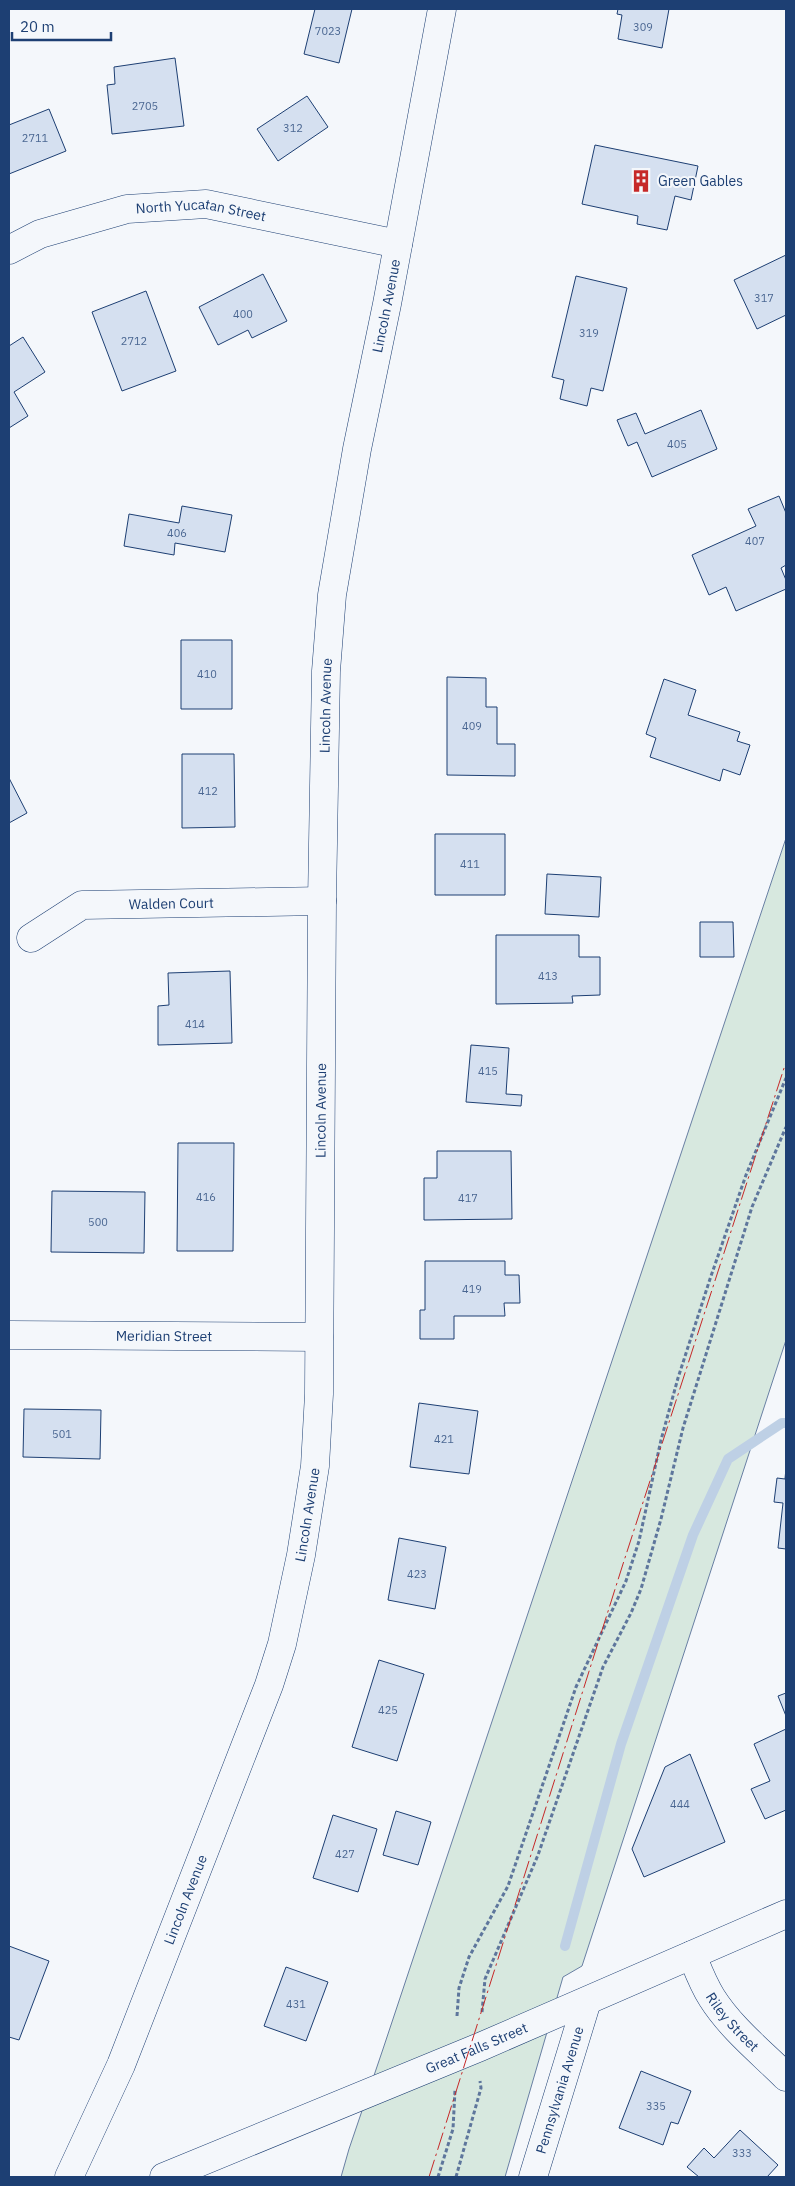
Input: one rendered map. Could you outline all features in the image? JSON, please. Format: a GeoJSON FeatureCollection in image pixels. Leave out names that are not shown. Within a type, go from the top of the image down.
{"type":"FeatureCollection","features":[{"type":"Feature","properties":{"kind":"street","name":"Lincoln Avenue"},"geometry":{"type":"LineString","coordinates":[[69,2177],[121,2065],[251,1735],[282,1644],[301,1555],[315,1466],[319,1394],[322,901],[326,671],[332,595],[442,9]]}},
{"type":"Feature","properties":{"kind":"street","name":"North Yucatan Street"},"geometry":{"type":"LineString","coordinates":[[9,250],[40,234],[127,209],[206,204],[398,244]]}},
{"type":"Feature","properties":{"kind":"street","name":"Walden Court"},"geometry":{"type":"LineString","coordinates":[[31,938],[82,905],[322,901]]}},
{"type":"Feature","properties":{"kind":"street","name":"Meridian Street"},"geometry":{"type":"LineString","coordinates":[[9,1334],[319,1337]]}},
{"type":"Feature","properties":{"kind":"street","name":"Great Falls Street"},"geometry":{"type":"LineString","coordinates":[[164,2177],[480,2047],[786,1914]]}},
{"type":"Feature","properties":{"kind":"street","name":"Riley Street"},"geometry":{"type":"LineString","coordinates":[[692,1955],[703,1982],[717,2005],[732,2024],[786,2077]]}},
{"type":"Feature","properties":{"kind":"street","name":"Pennsylvania Avenue"},"geometry":{"type":"LineString","coordinates":[[533,2177],[587,2001]]}},
{"type":"Feature","properties":{"kind":"path"},"geometry":{"type":"LineString","coordinates":[[457,2016],[459,1988],[469,1957],[508,1886],[576,1687],[626,1581],[639,1541],[668,1413],[690,1342],[746,1174],[786,1078]]}},
{"type":"Feature","properties":{"kind":"path"},"geometry":{"type":"LineString","coordinates":[[456,2177],[481,2088],[480,2047],[485,1979],[538,1855],[600,1674],[641,1589],[661,1519],[688,1409],[752,1207],[786,1127]]}},
{"type":"Feature","properties":{"kind":"path"},"geometry":{"type":"LineString","coordinates":[[438,2177],[453,2129],[455,2088]]}},
{"type":"Feature","properties":{"kind":"shaded area"},"geometry":{"type":"Polygon","coordinates":[[[786,838],[786,1340],[582,1966],[563,1977],[505,2177],[341,2177],[349,2149],[786,838]]]}},
{"type":"Feature","properties":{"kind":"building"},"geometry":{"type":"Polygon","coordinates":[[[315,9],[352,9],[339,63],[304,54],[315,9]]]}},
{"type":"Feature","properties":{"kind":"building"},"geometry":{"type":"Polygon","coordinates":[[[618,9],[669,9],[662,48],[618,39],[622,15],[617,14],[618,9]]]}},
{"type":"Feature","properties":{"kind":"building"},"geometry":{"type":"Polygon","coordinates":[[[175,58],[184,126],[112,134],[107,85],[115,84],[114,67],[175,58]]]}},
{"type":"Feature","properties":{"kind":"building"},"geometry":{"type":"Polygon","coordinates":[[[307,96],[328,127],[278,161],[257,129],[307,96]]]}},
{"type":"Feature","properties":{"kind":"building"},"geometry":{"type":"Polygon","coordinates":[[[49,109],[66,151],[9,174],[9,125],[49,109]]]}},
{"type":"Feature","properties":{"kind":"building","name":"Green Gables"},"geometry":{"type":"Polygon","coordinates":[[[595,145],[698,166],[691,200],[675,196],[667,230],[637,224],[638,216],[582,204],[595,145]]]}},
{"type":"Feature","properties":{"kind":"building"},"geometry":{"type":"Polygon","coordinates":[[[786,255],[786,315],[757,329],[734,280],[786,255]]]}},
{"type":"Feature","properties":{"kind":"building"},"geometry":{"type":"Polygon","coordinates":[[[263,274],[287,321],[252,338],[248,330],[218,345],[199,307],[263,274]]]}},
{"type":"Feature","properties":{"kind":"building"},"geometry":{"type":"Polygon","coordinates":[[[576,276],[627,288],[603,391],[591,388],[587,406],[560,399],[564,380],[552,377],[576,276]]]}},
{"type":"Feature","properties":{"kind":"building"},"geometry":{"type":"Polygon","coordinates":[[[146,291],[176,371],[122,391],[92,312],[146,291]]]}},
{"type":"Feature","properties":{"kind":"building"},"geometry":{"type":"Polygon","coordinates":[[[23,337],[45,372],[14,392],[28,416],[9,428],[9,346],[23,337]]]}},
{"type":"Feature","properties":{"kind":"building"},"geometry":{"type":"Polygon","coordinates":[[[701,410],[717,449],[652,477],[637,442],[628,446],[617,420],[636,413],[645,434],[701,410]]]}},
{"type":"Feature","properties":{"kind":"building"},"geometry":{"type":"Polygon","coordinates":[[[779,496],[786,513],[786,565],[781,568],[786,580],[786,589],[736,611],[726,587],[709,595],[692,555],[756,526],[748,509],[779,496]]]}},
{"type":"Feature","properties":{"kind":"building"},"geometry":{"type":"Polygon","coordinates":[[[182,506],[232,515],[225,552],[175,543],[174,555],[124,546],[129,514],[179,523],[182,506]]]}},
{"type":"Feature","properties":{"kind":"building"},"geometry":{"type":"Polygon","coordinates":[[[181,640],[232,640],[232,709],[181,709],[181,640]]]}},
{"type":"Feature","properties":{"kind":"building"},"geometry":{"type":"Polygon","coordinates":[[[447,677],[486,678],[486,707],[497,707],[497,744],[515,744],[515,776],[447,775],[447,677]]]}},
{"type":"Feature","properties":{"kind":"building"},"geometry":{"type":"Polygon","coordinates":[[[664,679],[696,690],[688,715],[740,732],[737,741],[750,745],[740,775],[723,769],[720,781],[650,757],[656,738],[646,734],[664,679]]]}},
{"type":"Feature","properties":{"kind":"building"},"geometry":{"type":"Polygon","coordinates":[[[182,754],[234,754],[235,827],[182,828],[182,754]]]}},
{"type":"Feature","properties":{"kind":"building"},"geometry":{"type":"Polygon","coordinates":[[[9,778],[27,813],[9,823],[9,778]]]}},
{"type":"Feature","properties":{"kind":"building"},"geometry":{"type":"Polygon","coordinates":[[[435,834],[505,834],[505,895],[435,895],[435,834]]]}},
{"type":"Feature","properties":{"kind":"building"},"geometry":{"type":"Polygon","coordinates":[[[547,874],[601,877],[599,917],[545,914],[547,874]]]}},
{"type":"Feature","properties":{"kind":"building"},"geometry":{"type":"Polygon","coordinates":[[[700,922],[733,922],[734,957],[700,957],[700,922]]]}},
{"type":"Feature","properties":{"kind":"building"},"geometry":{"type":"Polygon","coordinates":[[[496,935],[579,935],[579,957],[600,957],[600,995],[572,996],[573,1003],[496,1004],[496,935]]]}},
{"type":"Feature","properties":{"kind":"building"},"geometry":{"type":"Polygon","coordinates":[[[230,971],[232,1043],[158,1045],[158,1006],[169,1005],[168,973],[230,971]]]}},
{"type":"Feature","properties":{"kind":"building"},"geometry":{"type":"Polygon","coordinates":[[[471,1045],[509,1048],[506,1094],[522,1095],[521,1106],[466,1102],[471,1045]]]}},
{"type":"Feature","properties":{"kind":"building"},"geometry":{"type":"Polygon","coordinates":[[[178,1143],[234,1143],[233,1251],[177,1251],[178,1143]]]}},
{"type":"Feature","properties":{"kind":"building"},"geometry":{"type":"Polygon","coordinates":[[[437,1151],[511,1151],[512,1219],[424,1220],[424,1178],[437,1178],[437,1151]]]}},
{"type":"Feature","properties":{"kind":"building"},"geometry":{"type":"Polygon","coordinates":[[[52,1191],[145,1192],[144,1253],[51,1252],[52,1191]]]}},
{"type":"Feature","properties":{"kind":"building"},"geometry":{"type":"Polygon","coordinates":[[[425,1261],[505,1261],[505,1275],[519,1275],[520,1303],[504,1303],[505,1316],[454,1316],[454,1339],[420,1339],[420,1310],[425,1310],[425,1261]]]}},
{"type":"Feature","properties":{"kind":"building"},"geometry":{"type":"Polygon","coordinates":[[[419,1403],[478,1411],[469,1474],[410,1467],[419,1403]]]}},
{"type":"Feature","properties":{"kind":"building"},"geometry":{"type":"Polygon","coordinates":[[[24,1409],[101,1410],[100,1459],[23,1457],[24,1409]]]}},
{"type":"Feature","properties":{"kind":"building"},"geometry":{"type":"Polygon","coordinates":[[[786,1468],[786,1549],[778,1548],[783,1503],[774,1502],[777,1478],[785,1479],[786,1468]]]}},
{"type":"Feature","properties":{"kind":"building"},"geometry":{"type":"Polygon","coordinates":[[[399,1538],[446,1547],[435,1609],[388,1600],[399,1538]]]}},
{"type":"Feature","properties":{"kind":"building"},"geometry":{"type":"Polygon","coordinates":[[[379,1660],[424,1674],[397,1761],[352,1747],[379,1660]]]}},
{"type":"Feature","properties":{"kind":"building"},"geometry":{"type":"Polygon","coordinates":[[[786,1693],[786,1716],[778,1696],[786,1693]]]}},
{"type":"Feature","properties":{"kind":"building"},"geometry":{"type":"Polygon","coordinates":[[[786,1729],[786,1810],[765,1819],[751,1789],[770,1781],[754,1744],[786,1729]]]}},
{"type":"Feature","properties":{"kind":"building"},"geometry":{"type":"Polygon","coordinates":[[[690,1754],[725,1842],[644,1877],[632,1849],[665,1767],[690,1754]]]}},
{"type":"Feature","properties":{"kind":"building"},"geometry":{"type":"Polygon","coordinates":[[[396,1811],[431,1822],[418,1865],[383,1855],[396,1811]]]}},
{"type":"Feature","properties":{"kind":"building"},"geometry":{"type":"Polygon","coordinates":[[[333,1815],[377,1829],[358,1892],[313,1878],[333,1815]]]}},
{"type":"Feature","properties":{"kind":"building"},"geometry":{"type":"Polygon","coordinates":[[[9,1946],[49,1961],[19,2040],[9,2037],[9,1946]]]}},
{"type":"Feature","properties":{"kind":"building"},"geometry":{"type":"Polygon","coordinates":[[[286,1967],[328,1982],[306,2041],[264,2026],[286,1967]]]}},
{"type":"Feature","properties":{"kind":"building"},"geometry":{"type":"Polygon","coordinates":[[[641,2071],[691,2091],[678,2124],[671,2122],[663,2145],[619,2128],[641,2071]]]}},
{"type":"Feature","properties":{"kind":"building"},"geometry":{"type":"Polygon","coordinates":[[[740,2130],[778,2165],[767,2177],[699,2177],[687,2167],[704,2148],[714,2158],[740,2130]]]}},
{"type":"Feature","properties":{"kind":"waterway"},"geometry":{"type":"LineString","coordinates":[[565,1946],[621,1744],[693,1535],[728,1459],[782,1423],[786,1423]]}},
{"type":"Feature","properties":{"kind":"power"},"geometry":{"type":"LineString","coordinates":[[429,2177],[623,1564],[786,1062]]}},
{"type":"Feature","properties":{"kind":"place","name":"Green Gables"},"geometry":{"type":"Point","coordinates":[641,181]}}]}
